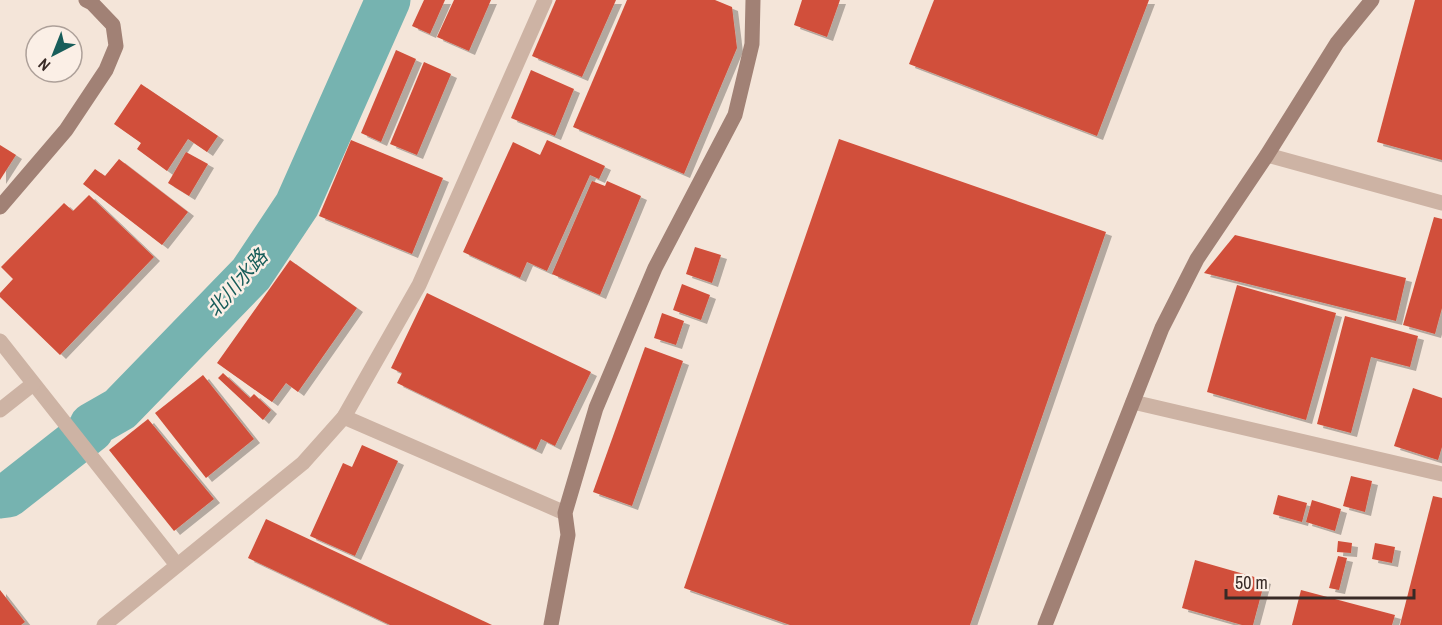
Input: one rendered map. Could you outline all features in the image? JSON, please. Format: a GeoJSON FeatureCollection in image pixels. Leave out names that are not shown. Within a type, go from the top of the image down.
{"type":"FeatureCollection","features":[{"type":"Feature","properties":{"kind":"street"},"geometry":{"type":"LineString","coordinates":[[0,207],[66,130],[106,70],[116,46],[113,25],[92,3],[86,0]]}},
{"type":"Feature","properties":{"kind":"street"},"geometry":{"type":"LineString","coordinates":[[104,625],[303,464],[344,417],[418,285],[545,0]]}},
{"type":"Feature","properties":{"kind":"street"},"geometry":{"type":"LineString","coordinates":[[551,625],[568,535],[565,513],[596,408],[650,278],[735,115],[752,44],[753,0]]}},
{"type":"Feature","properties":{"kind":"street"},"geometry":{"type":"LineString","coordinates":[[1045,625],[1162,328],[1197,259],[1267,155],[1337,44],[1372,0]]}},
{"type":"Feature","properties":{"kind":"street"},"geometry":{"type":"LineString","coordinates":[[1267,155],[1442,203]]}},
{"type":"Feature","properties":{"kind":"street"},"geometry":{"type":"LineString","coordinates":[[0,342],[177,565]]}},
{"type":"Feature","properties":{"kind":"street"},"geometry":{"type":"LineString","coordinates":[[0,410],[33,384]]}},
{"type":"Feature","properties":{"kind":"street"},"geometry":{"type":"LineString","coordinates":[[1133,402],[1442,474]]}},
{"type":"Feature","properties":{"kind":"street"},"geometry":{"type":"LineString","coordinates":[[344,417],[565,513]]}},
{"type":"Feature","properties":{"kind":"building"},"geometry":{"type":"Polygon","coordinates":[[[424,0],[445,0],[430,34],[412,26],[424,0]]]}},
{"type":"Feature","properties":{"kind":"building"},"geometry":{"type":"Polygon","coordinates":[[[454,0],[491,0],[469,51],[437,37],[454,0]]]}},
{"type":"Feature","properties":{"kind":"building"},"geometry":{"type":"Polygon","coordinates":[[[556,0],[616,0],[582,77],[532,56],[556,0]]]}},
{"type":"Feature","properties":{"kind":"building"},"geometry":{"type":"Polygon","coordinates":[[[627,0],[715,0],[732,7],[737,48],[684,174],[573,127],[627,0]]]}},
{"type":"Feature","properties":{"kind":"building"},"geometry":{"type":"Polygon","coordinates":[[[802,0],[840,0],[827,37],[794,25],[802,0]]]}},
{"type":"Feature","properties":{"kind":"building"},"geometry":{"type":"Polygon","coordinates":[[[934,0],[1149,0],[1097,136],[909,64],[934,0]]]}},
{"type":"Feature","properties":{"kind":"building"},"geometry":{"type":"Polygon","coordinates":[[[1415,0],[1442,0],[1442,160],[1377,142],[1415,0]]]}},
{"type":"Feature","properties":{"kind":"building"},"geometry":{"type":"Polygon","coordinates":[[[396,50],[416,59],[381,142],[361,133],[396,50]]]}},
{"type":"Feature","properties":{"kind":"building"},"geometry":{"type":"Polygon","coordinates":[[[424,62],[451,74],[417,155],[390,144],[424,62]]]}},
{"type":"Feature","properties":{"kind":"building"},"geometry":{"type":"Polygon","coordinates":[[[531,70],[574,89],[555,136],[511,118],[531,70]]]}},
{"type":"Feature","properties":{"kind":"building"},"geometry":{"type":"Polygon","coordinates":[[[141,84],[218,136],[207,152],[188,139],[167,171],[137,149],[141,143],[114,124],[141,84]]]}},
{"type":"Feature","properties":{"kind":"building"},"geometry":{"type":"Polygon","coordinates":[[[839,139],[1106,232],[970,625],[790,625],[684,588],[839,139]]]}},
{"type":"Feature","properties":{"kind":"building"},"geometry":{"type":"Polygon","coordinates":[[[351,140],[443,178],[412,254],[319,216],[351,140]]]}},
{"type":"Feature","properties":{"kind":"building"},"geometry":{"type":"Polygon","coordinates":[[[547,140],[605,166],[599,179],[590,175],[547,271],[527,262],[520,278],[463,252],[513,142],[540,155],[547,140]]]}},
{"type":"Feature","properties":{"kind":"building"},"geometry":{"type":"Polygon","coordinates":[[[0,145],[16,155],[0,180],[0,145]]]}},
{"type":"Feature","properties":{"kind":"building"},"geometry":{"type":"Polygon","coordinates":[[[186,152],[208,164],[189,196],[168,183],[186,152]]]}},
{"type":"Feature","properties":{"kind":"building"},"geometry":{"type":"Polygon","coordinates":[[[119,159],[188,212],[162,245],[83,184],[95,169],[105,176],[119,159]]]}},
{"type":"Feature","properties":{"kind":"building"},"geometry":{"type":"Polygon","coordinates":[[[592,181],[605,186],[607,181],[641,196],[600,295],[552,274],[592,181]]]}},
{"type":"Feature","properties":{"kind":"building"},"geometry":{"type":"Polygon","coordinates":[[[89,195],[154,257],[60,355],[0,297],[0,293],[13,279],[1,267],[64,203],[73,211],[89,195]]]}},
{"type":"Feature","properties":{"kind":"building"},"geometry":{"type":"Polygon","coordinates":[[[1434,217],[1442,219],[1442,308],[1435,334],[1403,325],[1434,217]]]}},
{"type":"Feature","properties":{"kind":"building"},"geometry":{"type":"Polygon","coordinates":[[[1235,235],[1406,278],[1396,321],[1204,273],[1235,235]]]}},
{"type":"Feature","properties":{"kind":"building"},"geometry":{"type":"Polygon","coordinates":[[[695,247],[721,255],[712,283],[686,274],[695,247]]]}},
{"type":"Feature","properties":{"kind":"building"},"geometry":{"type":"Polygon","coordinates":[[[290,260],[357,308],[298,392],[286,383],[272,402],[217,363],[290,260]]]}},
{"type":"Feature","properties":{"kind":"building"},"geometry":{"type":"Polygon","coordinates":[[[682,284],[710,295],[701,320],[673,310],[682,284]]]}},
{"type":"Feature","properties":{"kind":"building"},"geometry":{"type":"Polygon","coordinates":[[[1237,285],[1336,313],[1306,420],[1207,392],[1237,285]]]}},
{"type":"Feature","properties":{"kind":"building"},"geometry":{"type":"Polygon","coordinates":[[[427,293],[591,372],[555,446],[541,439],[536,450],[397,383],[402,373],[391,368],[427,293]]]}},
{"type":"Feature","properties":{"kind":"building"},"geometry":{"type":"Polygon","coordinates":[[[662,313],[684,321],[676,345],[654,338],[662,313]]]}},
{"type":"Feature","properties":{"kind":"building"},"geometry":{"type":"Polygon","coordinates":[[[1345,316],[1418,336],[1410,367],[1371,357],[1351,433],[1317,424],[1345,316]]]}},
{"type":"Feature","properties":{"kind":"building"},"geometry":{"type":"Polygon","coordinates":[[[645,347],[683,361],[632,506],[593,492],[645,347]]]}},
{"type":"Feature","properties":{"kind":"building"},"geometry":{"type":"Polygon","coordinates":[[[223,373],[250,398],[254,394],[271,410],[263,420],[218,378],[223,373]]]}},
{"type":"Feature","properties":{"kind":"building"},"geometry":{"type":"Polygon","coordinates":[[[203,375],[254,439],[206,478],[155,413],[203,375]]]}},
{"type":"Feature","properties":{"kind":"building"},"geometry":{"type":"Polygon","coordinates":[[[1413,388],[1442,398],[1442,447],[1438,460],[1394,446],[1413,388]]]}},
{"type":"Feature","properties":{"kind":"building"},"geometry":{"type":"Polygon","coordinates":[[[148,419],[214,499],[174,531],[109,450],[148,419]]]}},
{"type":"Feature","properties":{"kind":"building"},"geometry":{"type":"Polygon","coordinates":[[[362,445],[398,461],[355,556],[310,536],[343,463],[352,467],[362,445]]]}},
{"type":"Feature","properties":{"kind":"building"},"geometry":{"type":"Polygon","coordinates":[[[1351,476],[1372,481],[1365,512],[1343,506],[1351,476]]]}},
{"type":"Feature","properties":{"kind":"building"},"geometry":{"type":"Polygon","coordinates":[[[1278,495],[1307,503],[1302,522],[1273,514],[1278,495]]]}},
{"type":"Feature","properties":{"kind":"building"},"geometry":{"type":"Polygon","coordinates":[[[1433,496],[1442,498],[1442,625],[1400,625],[1433,496]]]}},
{"type":"Feature","properties":{"kind":"building"},"geometry":{"type":"Polygon","coordinates":[[[1312,500],[1341,509],[1335,531],[1306,522],[1312,500]]]}},
{"type":"Feature","properties":{"kind":"building"},"geometry":{"type":"Polygon","coordinates":[[[266,519],[492,625],[390,625],[248,558],[266,519]]]}},
{"type":"Feature","properties":{"kind":"building"},"geometry":{"type":"Polygon","coordinates":[[[1338,541],[1352,543],[1351,553],[1337,552],[1338,541]]]}},
{"type":"Feature","properties":{"kind":"building"},"geometry":{"type":"Polygon","coordinates":[[[1375,543],[1395,547],[1392,563],[1372,559],[1375,543]]]}},
{"type":"Feature","properties":{"kind":"building"},"geometry":{"type":"Polygon","coordinates":[[[1338,556],[1347,558],[1339,590],[1329,588],[1338,556]]]}},
{"type":"Feature","properties":{"kind":"building"},"geometry":{"type":"Polygon","coordinates":[[[1195,560],[1265,580],[1253,625],[1242,625],[1182,608],[1195,560]]]}},
{"type":"Feature","properties":{"kind":"building"},"geometry":{"type":"Polygon","coordinates":[[[0,590],[25,622],[21,625],[0,625],[0,590]]]}},
{"type":"Feature","properties":{"kind":"building"},"geometry":{"type":"Polygon","coordinates":[[[1301,590],[1395,615],[1392,625],[1292,625],[1301,590]]]}},
{"type":"Feature","properties":{"kind":"waterway","name":"北川水路"},"geometry":{"type":"LineString","coordinates":[[0,496],[8,495],[91,430],[92,425],[120,409],[251,274],[297,205],[388,0]]}}]}
